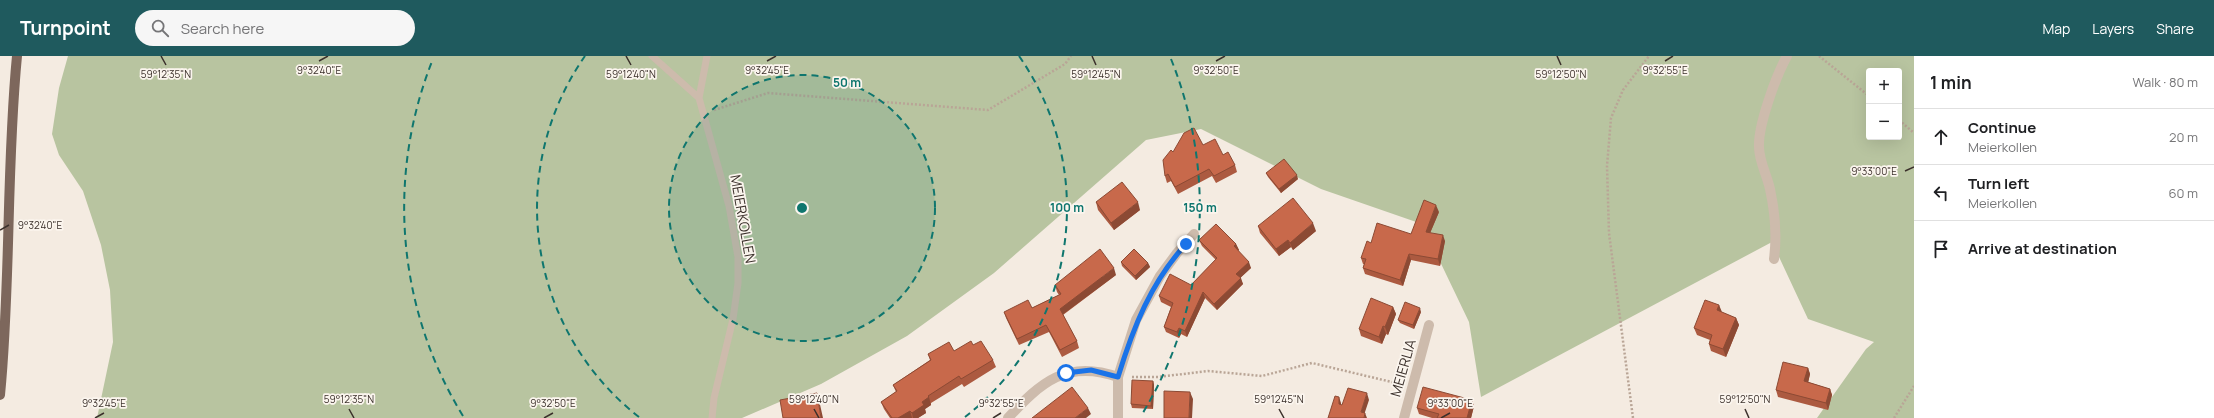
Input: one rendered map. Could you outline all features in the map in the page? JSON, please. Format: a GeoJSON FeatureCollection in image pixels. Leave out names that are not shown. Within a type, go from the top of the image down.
{"type":"FeatureCollection","features":[{"type":"Feature","properties":{"kind":"main road"},"geometry":{"type":"LineString","coordinates":[[0,395],[7,286],[11,129],[17,56]]}},
{"type":"Feature","properties":{"kind":"street"},"geometry":{"type":"LineString","coordinates":[[1774,259],[1776,237],[1771,197],[1758,147],[1773,86],[1787,56]]}},
{"type":"Feature","properties":{"kind":"street"},"geometry":{"type":"LineString","coordinates":[[1118,418],[1118,377],[1136,320],[1146,300],[1177,253],[1194,234]]}},
{"type":"Feature","properties":{"kind":"street","name":"MEIERLIA"},"geometry":{"type":"LineString","coordinates":[[1404,418],[1429,325]]}},
{"type":"Feature","properties":{"kind":"street"},"geometry":{"type":"LineString","coordinates":[[1008,418],[1029,395],[1055,377],[1066,373],[1091,370],[1118,377]]}},
{"type":"Feature","properties":{"kind":"lane"},"geometry":{"type":"LineString","coordinates":[[652,56],[699,98]]}},
{"type":"Feature","properties":{"kind":"lane","name":"MEIERKOLLEN"},"geometry":{"type":"LineString","coordinates":[[707,56],[699,98],[730,206],[738,257],[738,283],[733,319],[714,398],[712,418]]}},
{"type":"Feature","properties":{"kind":"path"},"geometry":{"type":"LineString","coordinates":[[704,114],[768,93],[988,110],[1065,64],[1072,56]]}},
{"type":"Feature","properties":{"kind":"path"},"geometry":{"type":"LineString","coordinates":[[1633,418],[1609,233],[1607,166],[1611,118],[1623,90],[1649,56]]}},
{"type":"Feature","properties":{"kind":"path"},"geometry":{"type":"LineString","coordinates":[[1819,56],[1866,94]]}},
{"type":"Feature","properties":{"kind":"path"},"geometry":{"type":"LineString","coordinates":[[1902,123],[1914,133]]}},
{"type":"Feature","properties":{"kind":"path"},"geometry":{"type":"LineString","coordinates":[[1118,377],[1158,377],[1208,371],[1262,376],[1312,363],[1382,378],[1412,387]]}},
{"type":"Feature","properties":{"kind":"path"},"geometry":{"type":"LineString","coordinates":[[1894,418],[1914,386]]}},
{"type":"Feature","properties":{"kind":"green space"},"geometry":{"type":"Polygon","coordinates":[[[68,56],[1914,56],[1914,418],[1817,418],[1866,349],[1874,342],[1808,319],[1772,242],[1481,397],[1469,322],[1422,224],[1321,189],[1201,129],[1146,140],[994,273],[907,336],[821,384],[742,418],[97,418],[113,342],[110,290],[101,245],[83,191],[59,155],[52,134],[59,88],[68,56]]]}},
{"type":"Feature","properties":{"kind":"building"},"geometry":{"type":"Polygon","coordinates":[[[1194,128],[1203,145],[1215,139],[1223,155],[1228,152],[1235,165],[1214,176],[1209,169],[1175,187],[1168,174],[1165,176],[1163,160],[1171,150],[1173,152],[1184,133],[1194,128]]]}},
{"type":"Feature","properties":{"kind":"building"},"geometry":{"type":"Polygon","coordinates":[[[1284,159],[1297,175],[1279,189],[1266,173],[1284,159]]]}},
{"type":"Feature","properties":{"kind":"building"},"geometry":{"type":"Polygon","coordinates":[[[1122,182],[1138,202],[1111,223],[1096,202],[1122,182]]]}},
{"type":"Feature","properties":{"kind":"building"},"geometry":{"type":"Polygon","coordinates":[[[1293,198],[1313,223],[1290,243],[1288,240],[1276,249],[1258,226],[1293,198]]]}},
{"type":"Feature","properties":{"kind":"building"},"geometry":{"type":"Polygon","coordinates":[[[1424,200],[1436,205],[1426,232],[1443,235],[1438,259],[1409,254],[1400,280],[1363,268],[1366,259],[1361,258],[1367,241],[1371,243],[1377,223],[1411,234],[1424,200]]]}},
{"type":"Feature","properties":{"kind":"building"},"geometry":{"type":"Polygon","coordinates":[[[1216,224],[1236,244],[1234,246],[1249,262],[1236,274],[1241,278],[1214,304],[1203,292],[1185,331],[1179,328],[1177,332],[1164,327],[1173,303],[1159,296],[1170,274],[1191,285],[1217,258],[1199,240],[1216,224]]]}},
{"type":"Feature","properties":{"kind":"building"},"geometry":{"type":"Polygon","coordinates":[[[1100,249],[1114,268],[1060,309],[1077,341],[1060,350],[1046,325],[1017,339],[1004,312],[1028,300],[1032,308],[1061,294],[1055,285],[1100,249]]]}},
{"type":"Feature","properties":{"kind":"building"},"geometry":{"type":"Polygon","coordinates":[[[1134,249],[1148,263],[1135,276],[1121,262],[1134,249]]]}},
{"type":"Feature","properties":{"kind":"building"},"geometry":{"type":"Polygon","coordinates":[[[1371,298],[1393,307],[1385,327],[1383,326],[1379,337],[1359,329],[1371,298]]]}},
{"type":"Feature","properties":{"kind":"building"},"geometry":{"type":"Polygon","coordinates":[[[1705,300],[1719,305],[1717,310],[1736,318],[1723,349],[1709,344],[1712,335],[1694,328],[1705,300]]]}},
{"type":"Feature","properties":{"kind":"building"},"geometry":{"type":"Polygon","coordinates":[[[1405,302],[1420,308],[1413,325],[1398,320],[1405,302]]]}},
{"type":"Feature","properties":{"kind":"building"},"geometry":{"type":"Polygon","coordinates":[[[971,341],[973,345],[981,341],[993,360],[961,379],[959,376],[928,396],[929,397],[922,402],[924,405],[912,413],[910,411],[898,418],[892,418],[881,402],[897,391],[893,385],[931,360],[928,354],[949,342],[954,351],[971,341]]]}},
{"type":"Feature","properties":{"kind":"building"},"geometry":{"type":"Polygon","coordinates":[[[1783,362],[1808,368],[1804,381],[1830,389],[1826,403],[1776,390],[1783,362]]]}},
{"type":"Feature","properties":{"kind":"building"},"geometry":{"type":"Polygon","coordinates":[[[1132,380],[1153,381],[1151,406],[1131,404],[1132,380]]]}},
{"type":"Feature","properties":{"kind":"building"},"geometry":{"type":"Polygon","coordinates":[[[1072,387],[1088,408],[1075,418],[1032,418],[1072,387]]]}},
{"type":"Feature","properties":{"kind":"building"},"geometry":{"type":"Polygon","coordinates":[[[1423,387],[1472,400],[1467,418],[1437,418],[1439,414],[1417,408],[1423,387]]]}},
{"type":"Feature","properties":{"kind":"building"},"geometry":{"type":"Polygon","coordinates":[[[1348,388],[1367,393],[1361,412],[1365,413],[1364,418],[1328,418],[1335,396],[1339,397],[1339,404],[1342,405],[1348,388]]]}},
{"type":"Feature","properties":{"kind":"building"},"geometry":{"type":"Polygon","coordinates":[[[1164,391],[1190,392],[1189,418],[1164,418],[1164,391]]]}},
{"type":"Feature","properties":{"kind":"building"},"geometry":{"type":"Polygon","coordinates":[[[817,393],[821,418],[783,418],[780,400],[817,393]]]}},
{"type":"Feature","properties":{"kind":"route"},"geometry":{"type":"LineString","coordinates":[[1066,373],[1091,370],[1118,377],[1136,320],[1146,300],[1160,276],[1177,253],[1186,244]]}}]}
